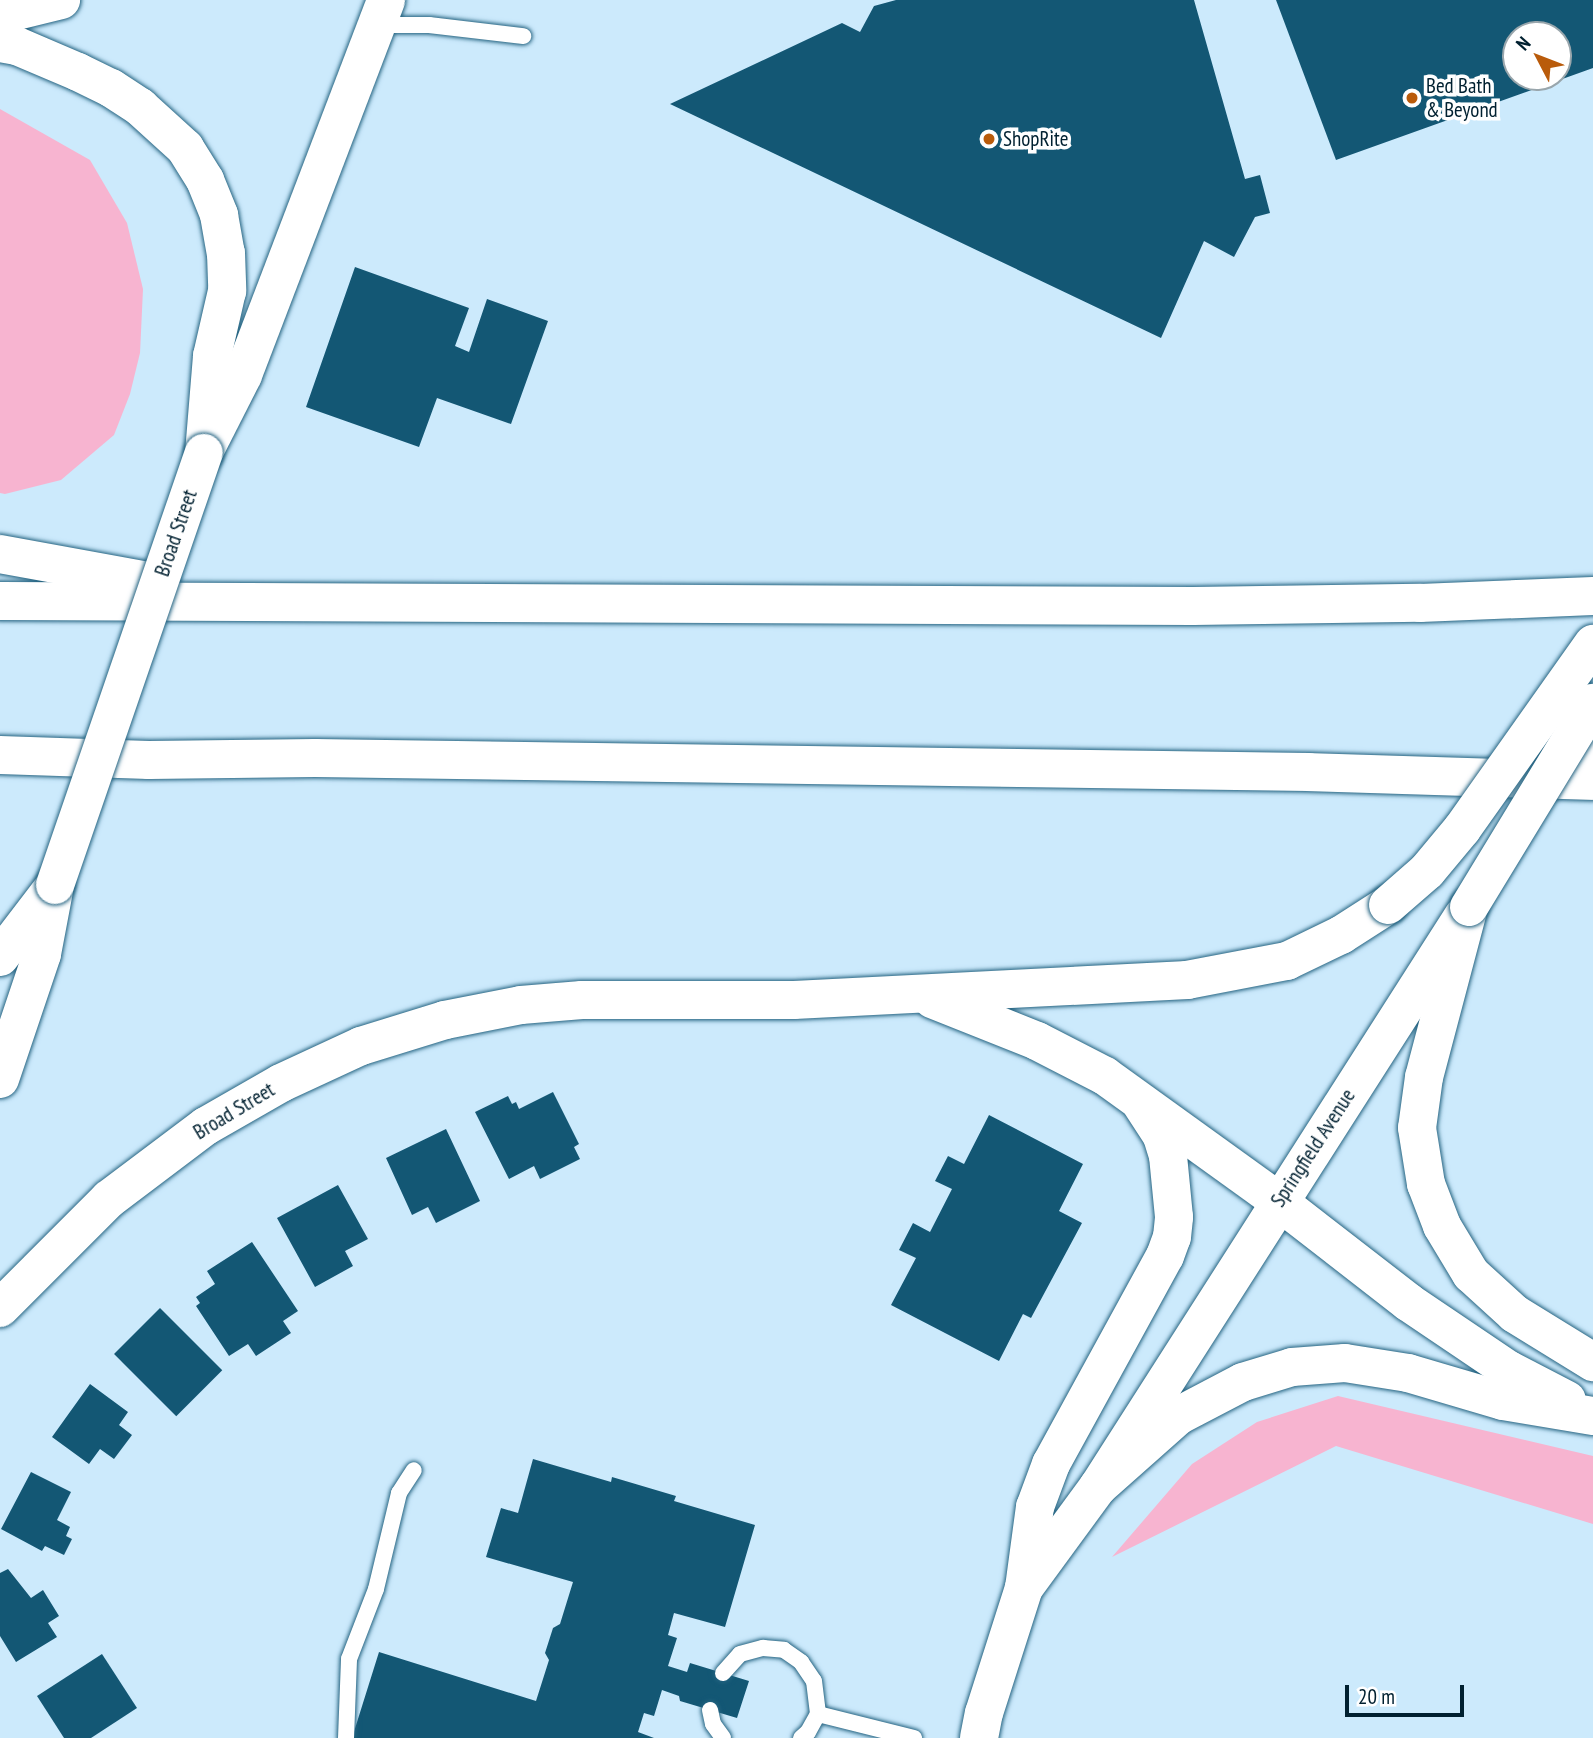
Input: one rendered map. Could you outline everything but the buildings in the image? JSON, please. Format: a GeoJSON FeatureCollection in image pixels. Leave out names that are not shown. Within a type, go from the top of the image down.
{"type":"FeatureCollection","features":[{"type":"Feature","properties":{"kind":"main road"},"geometry":{"type":"LineString","coordinates":[[0,15],[61,0]]}},
{"type":"Feature","properties":{"kind":"main road","name":"Broad Street"},"geometry":{"type":"LineString","coordinates":[[0,1079],[43,954],[55,885],[204,453],[243,375],[382,12]]}},
{"type":"Feature","properties":{"kind":"main road"},"geometry":{"type":"LineString","coordinates":[[0,43],[17,46],[78,72],[130,100],[163,126],[185,148],[205,180],[219,215],[226,253],[227,291],[212,356],[204,453]]}},
{"type":"Feature","properties":{"kind":"main road"},"geometry":{"type":"LineString","coordinates":[[0,554],[254,601]]}},
{"type":"Feature","properties":{"kind":"main road"},"geometry":{"type":"LineString","coordinates":[[0,601],[1194,606],[1420,603],[1593,596]]}},
{"type":"Feature","properties":{"kind":"main road","name":"Broad Street"},"geometry":{"type":"LineString","coordinates":[[0,1308],[108,1199],[206,1126],[281,1083],[361,1046],[445,1020],[521,1005],[582,1000],[793,1000],[1187,980],[1287,961],[1341,935],[1388,905],[1427,871],[1462,830],[1593,644]]}},
{"type":"Feature","properties":{"kind":"main road","name":"Springfield Avenue"},"geometry":{"type":"LineString","coordinates":[[1024,1588],[1098,1487],[1278,1201],[1469,907],[1593,703]]}},
{"type":"Feature","properties":{"kind":"main road"},"geometry":{"type":"LineString","coordinates":[[1309,772],[1593,749]]}},
{"type":"Feature","properties":{"kind":"main road"},"geometry":{"type":"LineString","coordinates":[[0,755],[149,760],[315,758],[1309,772],[1593,781]]}},
{"type":"Feature","properties":{"kind":"main road"},"geometry":{"type":"LineString","coordinates":[[0,957],[55,885]]}},
{"type":"Feature","properties":{"kind":"main road"},"geometry":{"type":"LineString","coordinates":[[1469,907],[1424,1077],[1417,1129],[1426,1184],[1442,1226],[1471,1274],[1515,1314],[1593,1362]]}},
{"type":"Feature","properties":{"kind":"main road"},"geometry":{"type":"LineString","coordinates":[[922,995],[1037,1041],[1105,1076],[1278,1201],[1408,1302],[1509,1370],[1593,1415]]}},
{"type":"Feature","properties":{"kind":"main road","name":"Springfield Avenue"},"geometry":{"type":"LineString","coordinates":[[979,1738],[984,1713],[1024,1588],[1035,1507],[1051,1464],[1165,1256],[1172,1237],[1174,1217],[1168,1156],[1162,1136],[1141,1104]]}},
{"type":"Feature","properties":{"kind":"main road"},"geometry":{"type":"LineString","coordinates":[[1098,1487],[1178,1416],[1243,1382],[1292,1367],[1345,1363],[1408,1373],[1503,1401],[1593,1415]]}},
{"type":"Feature","properties":{"kind":"lane"},"geometry":{"type":"LineString","coordinates":[[382,12],[429,25],[523,36]]}},
{"type":"Feature","properties":{"kind":"lane"},"geometry":{"type":"LineString","coordinates":[[346,1738],[349,1659],[376,1589],[399,1493],[414,1470]]}},
{"type":"Feature","properties":{"kind":"lane"},"geometry":{"type":"LineString","coordinates":[[723,1673],[740,1654],[763,1648],[784,1650],[801,1662],[814,1681],[818,1714],[808,1732],[801,1738]]}},
{"type":"Feature","properties":{"kind":"lane"},"geometry":{"type":"LineString","coordinates":[[710,1710],[713,1724],[723,1738]]}},
{"type":"Feature","properties":{"kind":"lane"},"geometry":{"type":"LineString","coordinates":[[818,1714],[914,1738]]}},
{"type":"Feature","properties":{"kind":"shaded area"},"geometry":{"type":"Polygon","coordinates":[[[0,109],[90,160],[127,223],[143,289],[140,353],[130,394],[114,435],[61,480],[5,494],[0,493],[0,109]]]}},
{"type":"Feature","properties":{"kind":"shaded area"},"geometry":{"type":"Polygon","coordinates":[[[1338,1396],[1593,1456],[1593,1524],[1336,1446],[1112,1557],[1192,1464],[1257,1422],[1338,1396]]]}},
{"type":"Feature","properties":{"kind":"place","name":"Bed Bath & Beyond"},"geometry":{"type":"Point","coordinates":[1412,98]}},
{"type":"Feature","properties":{"kind":"place","name":"ShopRite"},"geometry":{"type":"Point","coordinates":[989,139]}}]}
